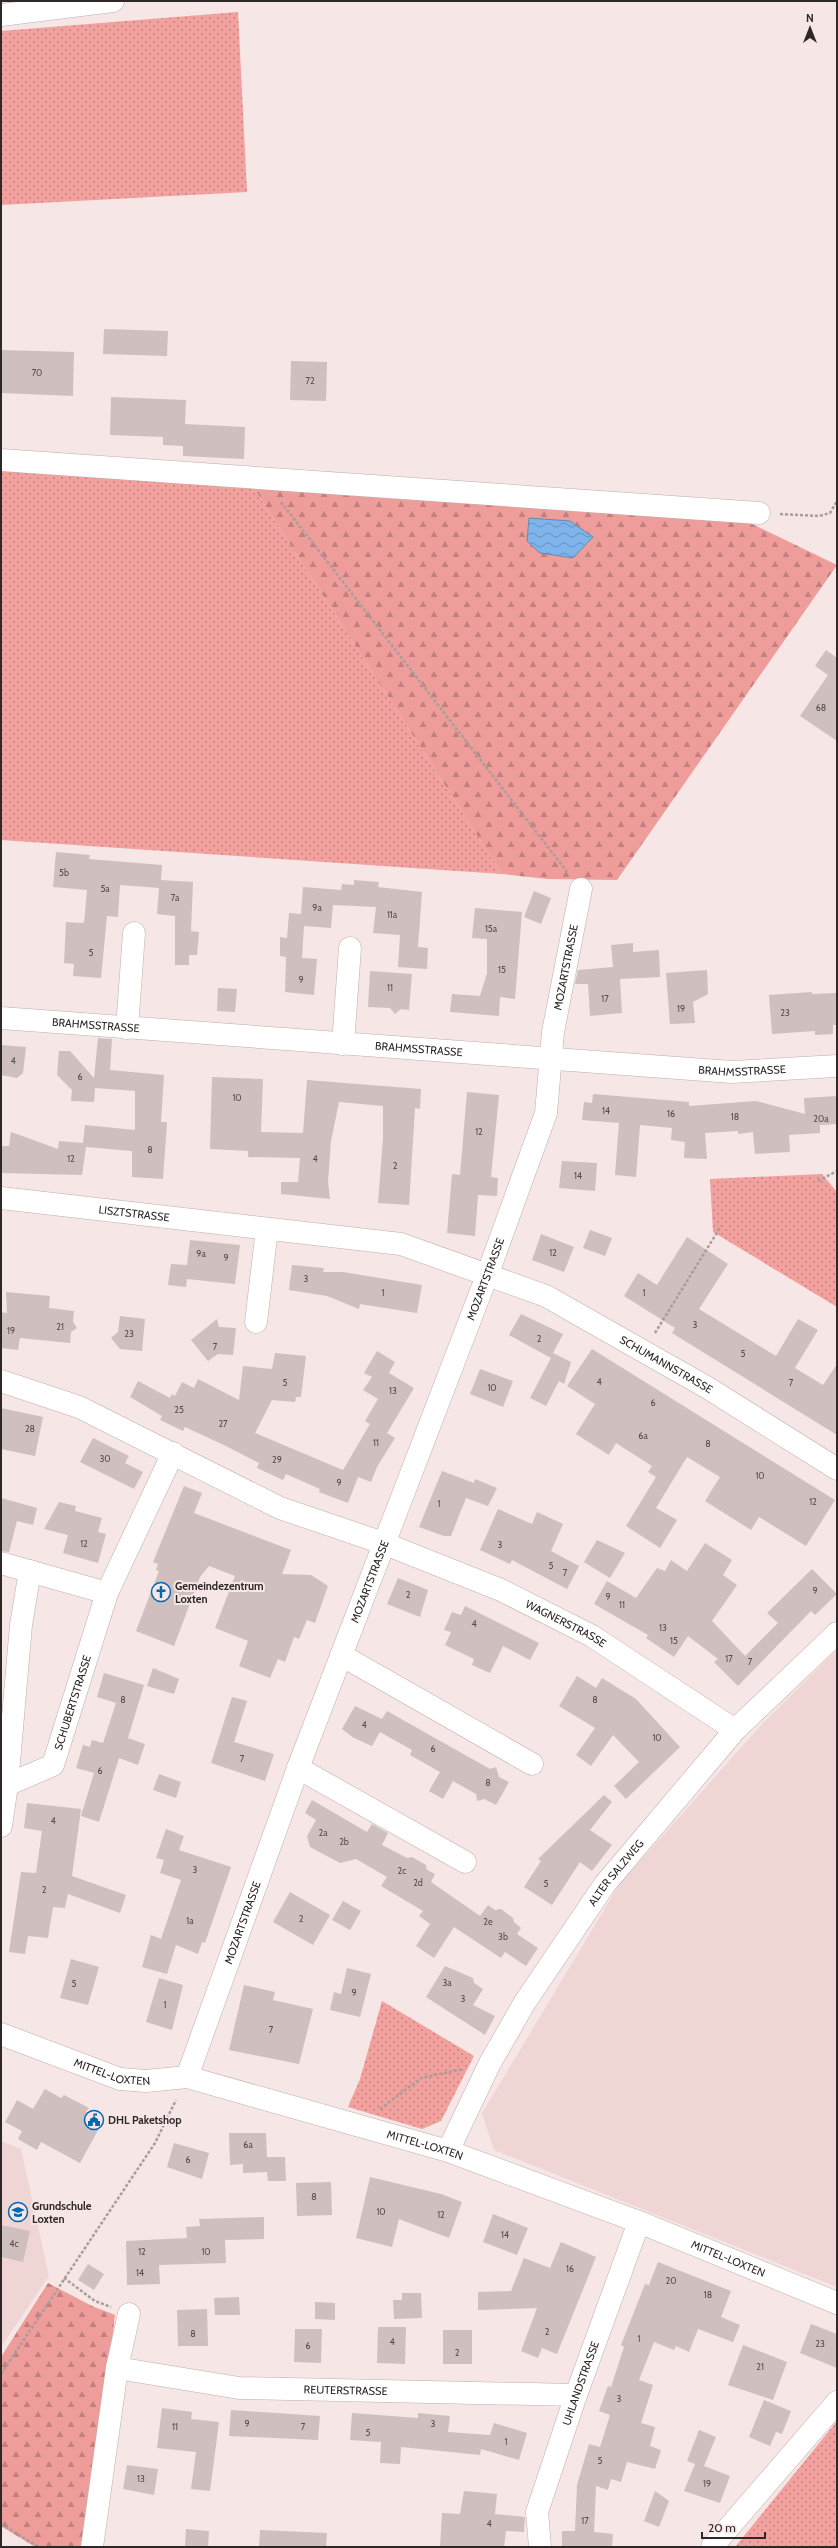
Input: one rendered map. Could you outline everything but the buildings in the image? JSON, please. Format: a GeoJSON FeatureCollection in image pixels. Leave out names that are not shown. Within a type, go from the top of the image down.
{"type":"FeatureCollection","features":[{"type":"Feature","properties":{"kind":"street"},"geometry":{"type":"LineString","coordinates":[[1,14],[113,1]]}},
{"type":"Feature","properties":{"kind":"street"},"geometry":{"type":"LineString","coordinates":[[1,460],[759,513]]}},
{"type":"Feature","properties":{"kind":"street","name":"MOZARTSTRASSE"},"geometry":{"type":"LineString","coordinates":[[187,2077],[298,1768],[383,1543],[488,1273],[546,1112],[552,1059],[553,1032],[581,889]]}},
{"type":"Feature","properties":{"kind":"street"},"geometry":{"type":"LineString","coordinates":[[127,1028],[134,933]]}},
{"type":"Feature","properties":{"kind":"street"},"geometry":{"type":"LineString","coordinates":[[343,1044],[350,948]]}},
{"type":"Feature","properties":{"kind":"street","name":"BRAHMSSTRASSE"},"geometry":{"type":"LineString","coordinates":[[1,1018],[732,1072],[837,1066]]}},
{"type":"Feature","properties":{"kind":"street","name":"LISZTSTRASSE"},"geometry":{"type":"LineString","coordinates":[[1,1198],[401,1244],[488,1273]]}},
{"type":"Feature","properties":{"kind":"street"},"geometry":{"type":"LineString","coordinates":[[256,1322],[267,1229]]}},
{"type":"Feature","properties":{"kind":"street","name":"SCHUMANNSTRASSE"},"geometry":{"type":"LineString","coordinates":[[488,1273],[546,1296],[644,1351],[708,1388],[837,1469]]}},
{"type":"Feature","properties":{"kind":"street"},"geometry":{"type":"LineString","coordinates":[[1,1382],[79,1407],[280,1508],[383,1543]]}},
{"type":"Feature","properties":{"kind":"street","name":"SCHUBERTSTRASSE"},"geometry":{"type":"LineString","coordinates":[[4,1785],[53,1765],[107,1593],[173,1453]]}},
{"type":"Feature","properties":{"kind":"street","name":"WAGNERSTRASSE"},"geometry":{"type":"LineString","coordinates":[[383,1543],[501,1590],[592,1636],[735,1730]]}},
{"type":"Feature","properties":{"kind":"street"},"geometry":{"type":"LineString","coordinates":[[1,1563],[107,1593]]}},
{"type":"Feature","properties":{"kind":"street"},"geometry":{"type":"LineString","coordinates":[[1,1826],[21,1625],[30,1571]]}},
{"type":"Feature","properties":{"kind":"street","name":"ALTER SALZWEG"},"geometry":{"type":"LineString","coordinates":[[448,2151],[490,2063],[525,2002],[605,1884],[735,1730],[837,1633]]}},
{"type":"Feature","properties":{"kind":"street"},"geometry":{"type":"LineString","coordinates":[[341,1656],[532,1764]]}},
{"type":"Feature","properties":{"kind":"street"},"geometry":{"type":"LineString","coordinates":[[298,1768],[465,1862]]}},
{"type":"Feature","properties":{"kind":"street","name":"MITTEL-LOXTEN"},"geometry":{"type":"LineString","coordinates":[[1,2034],[120,2079],[146,2081],[187,2077],[448,2151],[640,2222],[837,2302]]}},
{"type":"Feature","properties":{"kind":"street","name":"UHLANDSTRASSE"},"geometry":{"type":"LineString","coordinates":[[540,2547],[537,2512],[576,2395],[640,2222]]}},
{"type":"Feature","properties":{"kind":"street"},"geometry":{"type":"LineString","coordinates":[[92,2547],[117,2368],[129,2314]]}},
{"type":"Feature","properties":{"kind":"street","name":"REUTERSTRASSE"},"geometry":{"type":"LineString","coordinates":[[117,2368],[239,2388],[576,2395]]}},
{"type":"Feature","properties":{"kind":"street"},"geometry":{"type":"LineString","coordinates":[[712,2547],[837,2402]]}},
{"type":"Feature","properties":{"kind":"path"},"geometry":{"type":"LineString","coordinates":[[274,480],[274,492],[581,889]]}},
{"type":"Feature","properties":{"kind":"path"},"geometry":{"type":"LineString","coordinates":[[759,513],[819,516],[830,513],[837,501]]}},
{"type":"Feature","properties":{"kind":"path"},"geometry":{"type":"LineString","coordinates":[[818,1181],[837,1171]]}},
{"type":"Feature","properties":{"kind":"path"},"geometry":{"type":"LineString","coordinates":[[644,1351],[721,1226]]}},
{"type":"Feature","properties":{"kind":"path"},"geometry":{"type":"LineString","coordinates":[[359,2126],[421,2078],[490,2063]]}},
{"type":"Feature","properties":{"kind":"path"},"geometry":{"type":"LineString","coordinates":[[1,2374],[155,2143],[187,2077]]}},
{"type":"Feature","properties":{"kind":"path"},"geometry":{"type":"LineString","coordinates":[[64,2278],[95,2301],[129,2314]]}},
{"type":"Feature","properties":{"kind":"path"},"geometry":{"type":"LineString","coordinates":[[1,2524],[39,2547]]}},
{"type":"Feature","properties":{"kind":"shaded area"},"geometry":{"type":"Polygon","coordinates":[[[238,12],[247,192],[1,205],[1,31],[238,12]]]}},
{"type":"Feature","properties":{"kind":"shaded area"},"geometry":{"type":"Polygon","coordinates":[[[1,467],[252,485],[502,874],[1,840],[1,467]]]}},
{"type":"Feature","properties":{"kind":"shaded area"},"geometry":{"type":"Polygon","coordinates":[[[822,1174],[837,1192],[837,1307],[713,1232],[710,1179],[822,1174]]]}},
{"type":"Feature","properties":{"kind":"shaded area"},"geometry":{"type":"Polygon","coordinates":[[[837,1650],[837,2287],[494,2150],[482,2113],[619,1885],[762,1724],[837,1650]]]}},
{"type":"Feature","properties":{"kind":"shaded area"},"geometry":{"type":"Polygon","coordinates":[[[382,2001],[474,2056],[441,2121],[422,2129],[348,2107],[360,2079],[382,2001]]]}},
{"type":"Feature","properties":{"kind":"shaded area","name":"Grundschule Loxten"},"geometry":{"type":"Polygon","coordinates":[[[1,2141],[21,2149],[49,2276],[1,2347],[1,2141]]]}},
{"type":"Feature","properties":{"kind":"shaded area"},"geometry":{"type":"Polygon","coordinates":[[[837,2421],[837,2547],[735,2547],[837,2421]]]}},
{"type":"Feature","properties":{"kind":"green space"},"geometry":{"type":"Polygon","coordinates":[[[252,485],[742,519],[837,565],[617,880],[548,879],[502,874],[252,485]]]}},
{"type":"Feature","properties":{"kind":"green space"},"geometry":{"type":"Polygon","coordinates":[[[48,2283],[92,2306],[115,2315],[87,2547],[35,2547],[1,2526],[1,2357],[48,2283]]]}},
{"type":"Feature","properties":{"kind":"water"},"geometry":{"type":"Polygon","coordinates":[[[529,518],[570,521],[593,537],[573,558],[540,553],[527,541],[529,518]]]}},
{"type":"Feature","properties":{"kind":"place","name":"Gemeindezentrum Loxten"},"geometry":{"type":"Point","coordinates":[161,1592]}},
{"type":"Feature","properties":{"kind":"place","name":"DHL Paketshop"},"geometry":{"type":"Point","coordinates":[94,2120]}},
{"type":"Feature","properties":{"kind":"place","name":"Grundschule Loxten"},"geometry":{"type":"Point","coordinates":[18,2212]}}]}
